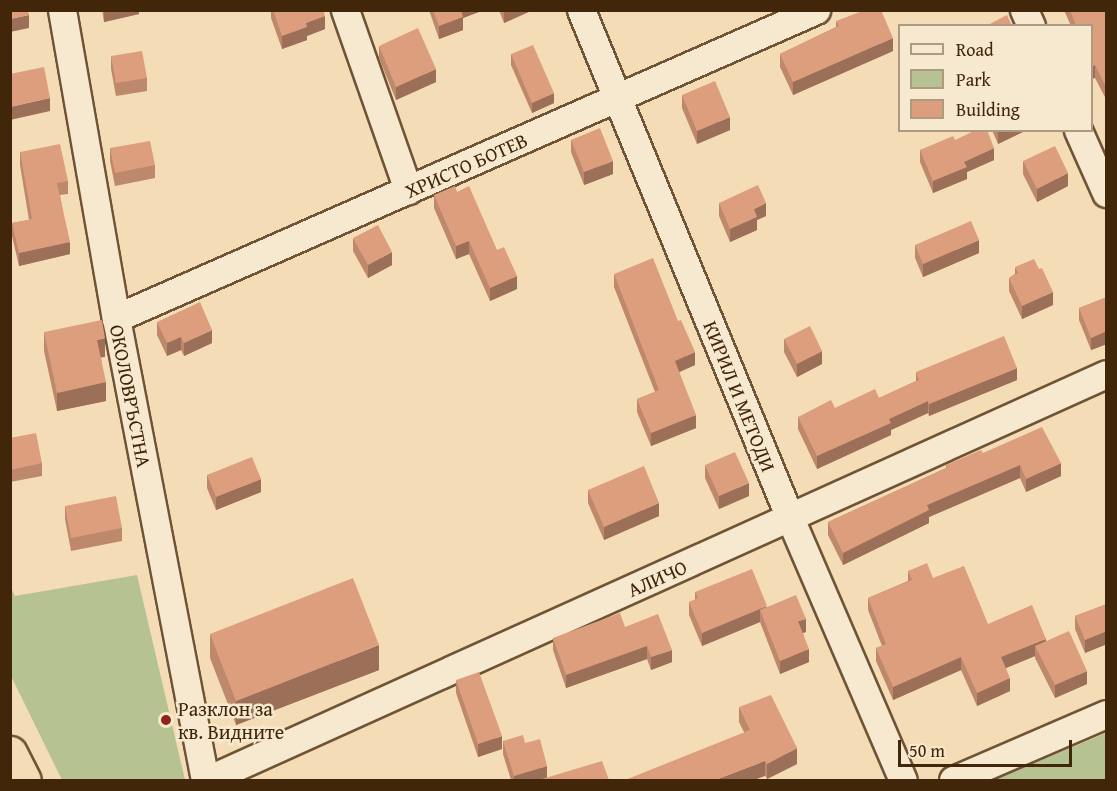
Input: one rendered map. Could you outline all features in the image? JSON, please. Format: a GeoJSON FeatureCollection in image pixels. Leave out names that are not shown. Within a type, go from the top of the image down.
{"type":"FeatureCollection","features":[{"type":"Feature","properties":{"kind":"highway"},"geometry":{"type":"LineString","coordinates":[[10,753],[24,780]]}},
{"type":"Feature","properties":{"kind":"street","name":"ОКОЛОВРЪСТНА"},"geometry":{"type":"LineString","coordinates":[[62,10],[116,318],[206,780]]}},
{"type":"Feature","properties":{"kind":"street"},"geometry":{"type":"LineString","coordinates":[[345,10],[408,190]]}},
{"type":"Feature","properties":{"kind":"street","name":"КИРИЛ И МЕТОДИ"},"geometry":{"type":"LineString","coordinates":[[582,10],[790,518],[903,780]]}},
{"type":"Feature","properties":{"kind":"street","name":"ХРИСТО БОТЕВ"},"geometry":{"type":"LineString","coordinates":[[116,318],[816,10]]}},
{"type":"Feature","properties":{"kind":"street"},"geometry":{"type":"LineString","coordinates":[[1024,10],[1030,24]]}},
{"type":"Feature","properties":{"kind":"street"},"geometry":{"type":"LineString","coordinates":[[1079,132],[1107,194]]}},
{"type":"Feature","properties":{"kind":"street","name":"АЛИЧО"},"geometry":{"type":"LineString","coordinates":[[206,780],[1107,374]]}},
{"type":"Feature","properties":{"kind":"street"},"geometry":{"type":"LineString","coordinates":[[953,780],[1107,714]]}},
{"type":"Feature","properties":{"kind":"green space"},"geometry":{"type":"Polygon","coordinates":[[[137,575],[185,780],[62,780],[11,676],[11,588],[15,596],[137,575]]]}},
{"type":"Feature","properties":{"kind":"green space"},"geometry":{"type":"Polygon","coordinates":[[[1106,733],[1106,780],[995,780],[1106,733]]]}},
{"type":"Feature","properties":{"kind":"building"},"geometry":{"type":"Polygon","coordinates":[[[10,10],[28,10],[29,15],[10,19],[10,10]]]}},
{"type":"Feature","properties":{"kind":"building"},"geometry":{"type":"Polygon","coordinates":[[[273,10],[323,10],[325,16],[306,23],[307,27],[282,36],[273,10]]]}},
{"type":"Feature","properties":{"kind":"building"},"geometry":{"type":"Polygon","coordinates":[[[433,10],[461,10],[463,17],[439,26],[433,10]]]}},
{"type":"Feature","properties":{"kind":"building"},"geometry":{"type":"Polygon","coordinates":[[[865,10],[881,10],[893,38],[793,82],[780,54],[839,26],[836,21],[865,10]]]}},
{"type":"Feature","properties":{"kind":"building"},"geometry":{"type":"Polygon","coordinates":[[[1070,10],[1104,10],[1107,15],[1107,89],[1095,65],[1093,66],[1093,24],[1075,24],[1070,10]]]}},
{"type":"Feature","properties":{"kind":"building"},"geometry":{"type":"Polygon","coordinates":[[[1007,15],[1011,24],[990,24],[1007,15]]]}},
{"type":"Feature","properties":{"kind":"building"},"geometry":{"type":"Polygon","coordinates":[[[418,28],[436,69],[396,87],[379,46],[418,28]]]}},
{"type":"Feature","properties":{"kind":"building"},"geometry":{"type":"Polygon","coordinates":[[[533,45],[554,93],[532,103],[511,54],[533,45]]]}},
{"type":"Feature","properties":{"kind":"building"},"geometry":{"type":"Polygon","coordinates":[[[142,51],[147,78],[116,83],[111,56],[142,51]]]}},
{"type":"Feature","properties":{"kind":"building"},"geometry":{"type":"Polygon","coordinates":[[[44,67],[50,98],[10,107],[10,74],[44,67]]]}},
{"type":"Feature","properties":{"kind":"building"},"geometry":{"type":"Polygon","coordinates":[[[715,81],[730,117],[697,131],[682,95],[715,81]]]}},
{"type":"Feature","properties":{"kind":"building"},"geometry":{"type":"Polygon","coordinates":[[[600,128],[613,161],[584,172],[571,140],[600,128]]]}},
{"type":"Feature","properties":{"kind":"building"},"geometry":{"type":"Polygon","coordinates":[[[972,132],[988,132],[994,148],[964,162],[967,167],[933,181],[920,150],[953,136],[955,140],[972,132]]]}},
{"type":"Feature","properties":{"kind":"building"},"geometry":{"type":"Polygon","coordinates":[[[150,141],[155,165],[115,173],[110,148],[150,141]]]}},
{"type":"Feature","properties":{"kind":"building"},"geometry":{"type":"Polygon","coordinates":[[[60,144],[68,181],[57,183],[70,242],[19,253],[12,223],[32,219],[20,152],[60,144]]]}},
{"type":"Feature","properties":{"kind":"building"},"geometry":{"type":"Polygon","coordinates":[[[1055,146],[1068,173],[1037,189],[1023,161],[1055,146]]]}},
{"type":"Feature","properties":{"kind":"building"},"geometry":{"type":"Polygon","coordinates":[[[758,185],[766,203],[754,209],[757,217],[730,229],[719,203],[758,185]]]}},
{"type":"Feature","properties":{"kind":"building"},"geometry":{"type":"Polygon","coordinates":[[[455,186],[457,192],[469,186],[497,250],[504,247],[517,276],[490,288],[469,241],[456,246],[434,195],[455,186]]]}},
{"type":"Feature","properties":{"kind":"building"},"geometry":{"type":"Polygon","coordinates":[[[971,221],[979,240],[923,264],[915,245],[971,221]]]}},
{"type":"Feature","properties":{"kind":"building"},"geometry":{"type":"Polygon","coordinates":[[[378,225],[392,252],[368,265],[353,238],[378,225]]]}},
{"type":"Feature","properties":{"kind":"building"},"geometry":{"type":"Polygon","coordinates":[[[653,258],[678,321],[681,320],[695,352],[675,361],[696,415],[651,433],[637,399],[659,390],[614,274],[653,258]]]}},
{"type":"Feature","properties":{"kind":"building"},"geometry":{"type":"Polygon","coordinates":[[[1034,259],[1039,269],[1042,268],[1053,292],[1022,306],[1009,278],[1018,273],[1015,267],[1034,259]]]}},
{"type":"Feature","properties":{"kind":"building"},"geometry":{"type":"Polygon","coordinates":[[[1107,297],[1107,331],[1091,338],[1079,308],[1107,297]]]}},
{"type":"Feature","properties":{"kind":"building"},"geometry":{"type":"Polygon","coordinates":[[[200,302],[212,330],[184,343],[181,337],[167,343],[157,322],[200,302]]]}},
{"type":"Feature","properties":{"kind":"building"},"geometry":{"type":"Polygon","coordinates":[[[102,320],[105,338],[97,340],[106,382],[57,393],[44,332],[102,320]]]}},
{"type":"Feature","properties":{"kind":"building"},"geometry":{"type":"Polygon","coordinates":[[[810,326],[822,351],[797,364],[784,339],[810,326]]]}},
{"type":"Feature","properties":{"kind":"building"},"geometry":{"type":"Polygon","coordinates":[[[1004,336],[1017,368],[929,404],[928,401],[889,419],[891,423],[817,456],[798,417],[831,400],[835,408],[875,389],[879,398],[919,380],[916,372],[1004,336]]]}},
{"type":"Feature","properties":{"kind":"building"},"geometry":{"type":"Polygon","coordinates":[[[1042,427],[1061,463],[1026,479],[1020,465],[927,505],[929,510],[843,553],[828,522],[947,468],[946,465],[981,450],[983,453],[1042,427]]]}},
{"type":"Feature","properties":{"kind":"building"},"geometry":{"type":"Polygon","coordinates":[[[36,433],[42,463],[10,470],[10,438],[36,433]]]}},
{"type":"Feature","properties":{"kind":"building"},"geometry":{"type":"Polygon","coordinates":[[[735,452],[749,483],[719,496],[705,465],[735,452]]]}},
{"type":"Feature","properties":{"kind":"building"},"geometry":{"type":"Polygon","coordinates":[[[252,457],[261,479],[216,497],[207,475],[252,457]]]}},
{"type":"Feature","properties":{"kind":"building"},"geometry":{"type":"Polygon","coordinates":[[[644,466],[659,503],[604,527],[588,490],[644,466]]]}},
{"type":"Feature","properties":{"kind":"building"},"geometry":{"type":"Polygon","coordinates":[[[116,496],[122,528],[71,538],[65,506],[116,496]]]}},
{"type":"Feature","properties":{"kind":"building"},"geometry":{"type":"Polygon","coordinates":[[[927,563],[933,578],[964,566],[988,624],[1032,605],[1046,639],[1001,657],[1010,678],[977,693],[961,657],[893,687],[876,648],[886,644],[868,598],[912,580],[908,571],[927,563]]]}},
{"type":"Feature","properties":{"kind":"building"},"geometry":{"type":"Polygon","coordinates":[[[752,569],[767,606],[702,633],[689,602],[698,598],[695,592],[752,569]]]}},
{"type":"Feature","properties":{"kind":"building"},"geometry":{"type":"Polygon","coordinates":[[[353,578],[379,645],[236,701],[210,634],[353,578]]]}},
{"type":"Feature","properties":{"kind":"building"},"geometry":{"type":"Polygon","coordinates":[[[796,595],[806,619],[798,621],[809,649],[780,661],[760,610],[796,595]]]}},
{"type":"Feature","properties":{"kind":"building"},"geometry":{"type":"Polygon","coordinates":[[[1107,604],[1107,631],[1085,640],[1075,616],[1107,604]]]}},
{"type":"Feature","properties":{"kind":"building"},"geometry":{"type":"Polygon","coordinates":[[[620,613],[625,627],[658,614],[672,650],[651,657],[647,646],[566,675],[553,638],[620,613]]]}},
{"type":"Feature","properties":{"kind":"building"},"geometry":{"type":"Polygon","coordinates":[[[1069,631],[1087,671],[1055,685],[1035,646],[1069,631]]]}},
{"type":"Feature","properties":{"kind":"building"},"geometry":{"type":"Polygon","coordinates":[[[479,672],[502,736],[478,744],[456,680],[479,672]]]}},
{"type":"Feature","properties":{"kind":"building"},"geometry":{"type":"Polygon","coordinates":[[[771,695],[797,748],[767,764],[765,761],[715,780],[625,780],[750,730],[739,707],[771,695]]]}},
{"type":"Feature","properties":{"kind":"building"},"geometry":{"type":"Polygon","coordinates":[[[523,735],[525,743],[540,739],[547,766],[514,776],[503,741],[523,735]]]}},
{"type":"Feature","properties":{"kind":"building"},"geometry":{"type":"Polygon","coordinates":[[[602,761],[609,780],[542,779],[602,761]]]}},
{"type":"Feature","properties":{"kind":"place","name":"Разклон за кв. Видните"},"geometry":{"type":"Point","coordinates":[166,720]}}]}
